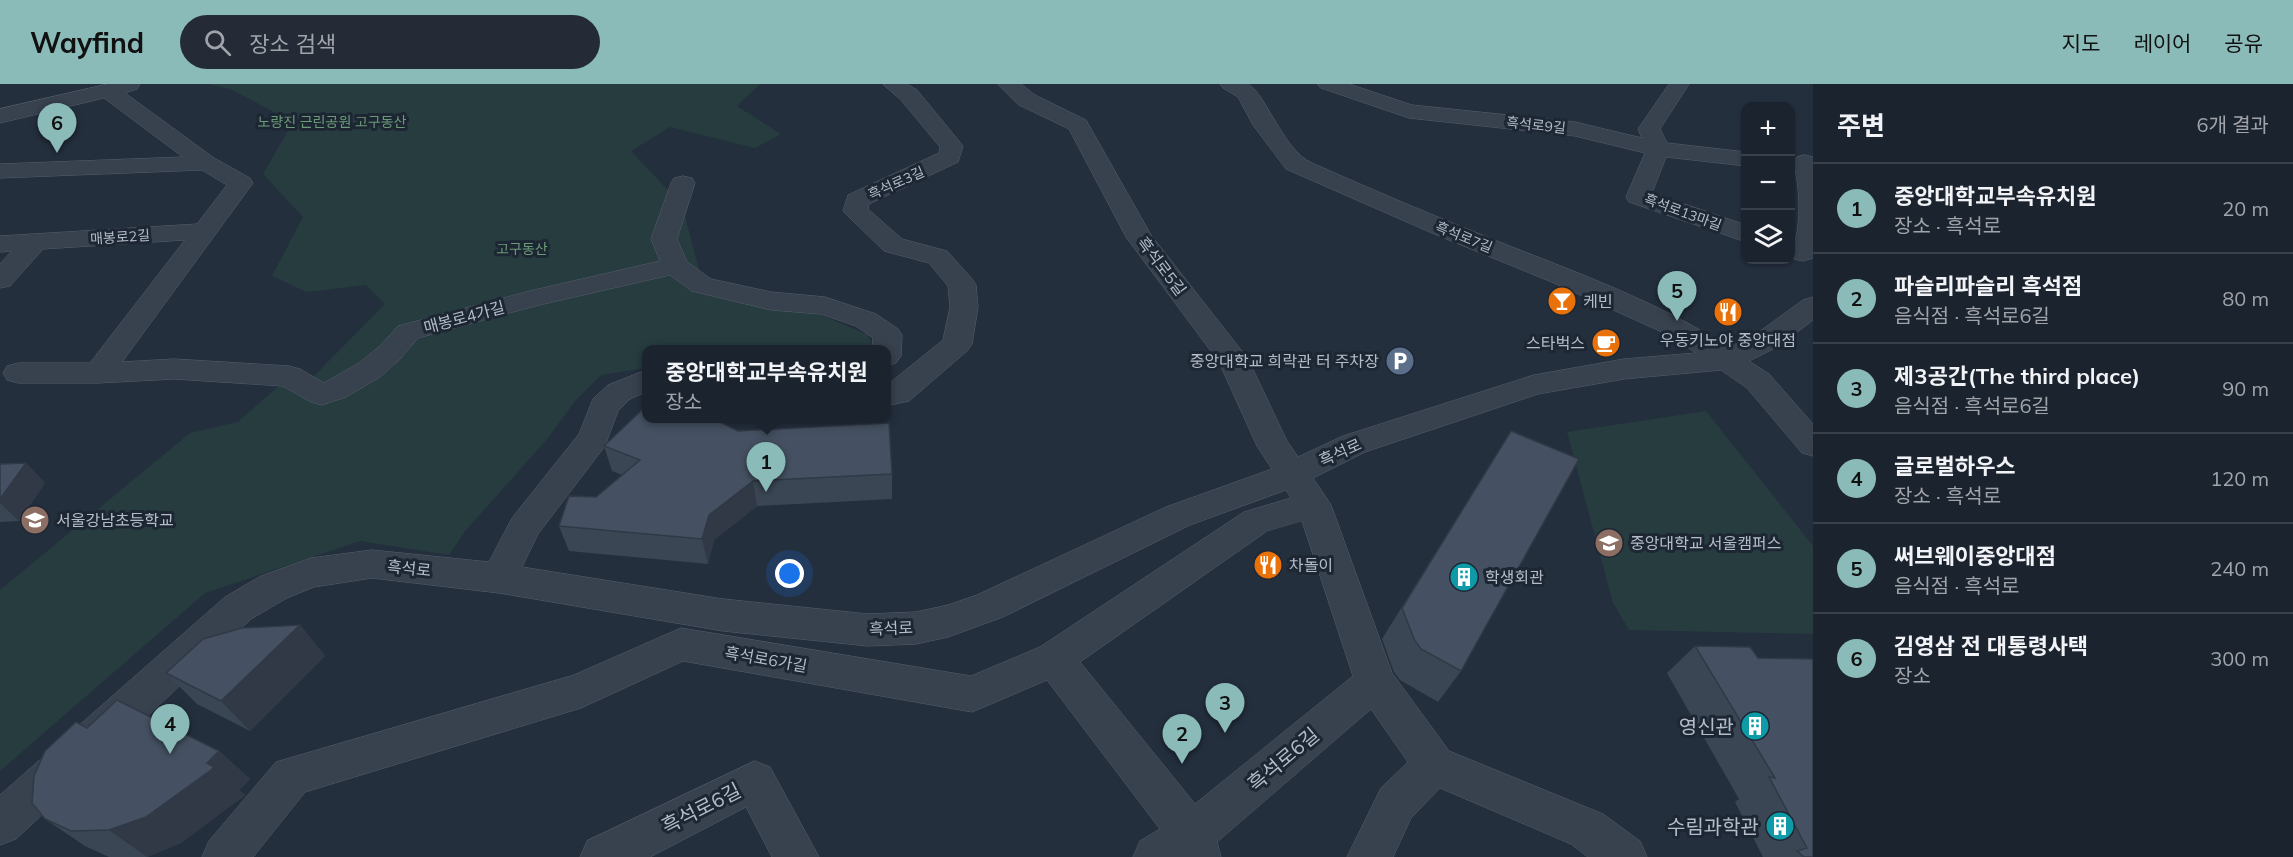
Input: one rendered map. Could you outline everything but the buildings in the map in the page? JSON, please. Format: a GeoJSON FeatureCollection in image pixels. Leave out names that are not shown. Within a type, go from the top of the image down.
{"type":"FeatureCollection","features":[{"type":"Feature","properties":{"kind":"street"},"geometry":{"type":"LineString","coordinates":[[0,116],[136,84]]}},
{"type":"Feature","properties":{"kind":"street","name":"흑석로3길"},"geometry":{"type":"LineString","coordinates":[[891,395],[898,394],[957,344],[964,307],[962,285],[938,258],[893,245],[855,211],[857,200],[950,157],[952,146],[909,95],[893,84]]}},
{"type":"Feature","properties":{"kind":"street","name":"흑석로5길"},"geometry":{"type":"LineString","coordinates":[[1008,84],[1027,100],[1078,125],[1139,237],[1233,359],[1273,446],[1304,489]]}},
{"type":"Feature","properties":{"kind":"street","name":"흑석로7길"},"geometry":{"type":"LineString","coordinates":[[1230,84],[1247,93],[1264,124],[1294,164],[1441,228],[1564,277],[1683,331],[1758,381],[1813,445]]}},
{"type":"Feature","properties":{"kind":"street","name":"흑석로9길"},"geometry":{"type":"LineString","coordinates":[[1328,84],[1409,111],[1575,129],[1658,149],[1741,158]]}},
{"type":"Feature","properties":{"kind":"street"},"geometry":{"type":"LineString","coordinates":[[1658,149],[1649,129],[1679,84]]}},
{"type":"Feature","properties":{"kind":"street"},"geometry":{"type":"LineString","coordinates":[[98,373],[241,183],[206,163],[109,91]]}},
{"type":"Feature","properties":{"kind":"street","name":"흑석로13마길"},"geometry":{"type":"LineString","coordinates":[[1658,149],[1638,197],[1741,232]]}},
{"type":"Feature","properties":{"kind":"street"},"geometry":{"type":"LineString","coordinates":[[1802,254],[1810,242],[1810,177],[1803,162]]}},
{"type":"Feature","properties":{"kind":"street"},"geometry":{"type":"LineString","coordinates":[[0,171],[206,163]]}},
{"type":"Feature","properties":{"kind":"street"},"geometry":{"type":"LineString","coordinates":[[682,183],[664,238],[675,266],[702,285],[771,301],[825,306],[866,320],[888,335],[887,345]]}},
{"type":"Feature","properties":{"kind":"street","name":"매봉로2길"},"geometry":{"type":"LineString","coordinates":[[0,244],[207,231]]}},
{"type":"Feature","properties":{"kind":"street"},"geometry":{"type":"LineString","coordinates":[[0,280],[34,243]]}},
{"type":"Feature","properties":{"kind":"street","name":"매봉로4가길"},"geometry":{"type":"LineString","coordinates":[[18,373],[98,373],[174,369],[289,376],[322,395],[345,387],[368,374],[408,332],[530,299],[675,266]]}},
{"type":"Feature","properties":{"kind":"street","name":"흑석로"},"geometry":{"type":"LineString","coordinates":[[0,824],[238,608],[274,586],[311,573],[372,564],[499,578],[755,619],[868,630],[916,628],[948,621],[990,606],[1178,516],[1304,489],[1354,444],[1534,385],[1624,369],[1726,360],[1769,339],[1813,306]]}},
{"type":"Feature","properties":{"kind":"street"},"geometry":{"type":"LineString","coordinates":[[499,578],[524,527],[594,438],[604,407],[619,392],[642,382]]}},
{"type":"Feature","properties":{"kind":"street"},"geometry":{"type":"LineString","coordinates":[[1304,489],[1375,682],[1434,765],[1587,829],[1624,857]]}},
{"type":"Feature","properties":{"kind":"street","name":"흑석로6가길"},"geometry":{"type":"LineString","coordinates":[[225,857],[291,776],[581,690],[681,644],[972,694],[1054,659],[1304,489]]}},
{"type":"Feature","properties":{"kind":"street","name":"흑석로6길"},"geometry":{"type":"LineString","coordinates":[[1054,659],[1183,850],[1375,682]]}},
{"type":"Feature","properties":{"kind":"street"},"geometry":{"type":"LineString","coordinates":[[1370,857],[1396,803],[1434,765]]}},
{"type":"Feature","properties":{"kind":"street","name":"흑석로6길"},"geometry":{"type":"LineString","coordinates":[[603,857],[755,781],[796,857]]}},
{"type":"Feature","properties":{"kind":"green space","name":"고구동산"},"geometry":{"type":"Polygon","coordinates":[[[209,84],[760,84],[737,106],[781,134],[755,148],[670,127],[631,151],[682,205],[701,277],[782,298],[868,335],[872,345],[642,345],[642,369],[601,375],[575,401],[548,438],[466,530],[449,555],[360,541],[205,593],[0,771],[0,590],[190,433],[238,422],[281,384],[310,380],[385,304],[366,285],[307,292],[272,276],[303,217],[263,174],[293,122],[230,89],[209,84]]]}},
{"type":"Feature","properties":{"kind":"green space"},"geometry":{"type":"Polygon","coordinates":[[[1706,411],[1813,546],[1813,634],[1629,630],[1613,603],[1567,432],[1706,411]]]}},
{"type":"Feature","properties":{"kind":"place","name":"김영삼 전 대통령사택"},"geometry":{"type":"Point","coordinates":[57,153]}},
{"type":"Feature","properties":{"kind":"place","name":"케빈"},"geometry":{"type":"Point","coordinates":[1562,301]}},
{"type":"Feature","properties":{"kind":"place","name":"우동키노야 중앙대점"},"geometry":{"type":"Point","coordinates":[1728,312]}},
{"type":"Feature","properties":{"kind":"place","name":"써브웨이중앙대점"},"geometry":{"type":"Point","coordinates":[1677,321]}},
{"type":"Feature","properties":{"kind":"place","name":"스타벅스"},"geometry":{"type":"Point","coordinates":[1606,343]}},
{"type":"Feature","properties":{"kind":"place","name":"중앙대학교 희락관 터 주차장"},"geometry":{"type":"Point","coordinates":[1400,361]}},
{"type":"Feature","properties":{"kind":"place","name":"중앙대학교부속유치원"},"geometry":{"type":"Point","coordinates":[766,492]}},
{"type":"Feature","properties":{"kind":"place","name":"서울강남초등학교"},"geometry":{"type":"Point","coordinates":[35,520]}},
{"type":"Feature","properties":{"kind":"place","name":"중앙대학교 서울캠퍼스"},"geometry":{"type":"Point","coordinates":[1609,543]}},
{"type":"Feature","properties":{"kind":"place","name":"차돌이"},"geometry":{"type":"Point","coordinates":[1268,565]}},
{"type":"Feature","properties":{"kind":"place","name":"학생회관"},"geometry":{"type":"Point","coordinates":[1464,577]}},
{"type":"Feature","properties":{"kind":"place","name":"영신관"},"geometry":{"type":"Point","coordinates":[1755,726]}},
{"type":"Feature","properties":{"kind":"place","name":"제3공간(The third place)"},"geometry":{"type":"Point","coordinates":[1225,733]}},
{"type":"Feature","properties":{"kind":"place","name":"글로벌하우스"},"geometry":{"type":"Point","coordinates":[170,754]}},
{"type":"Feature","properties":{"kind":"place","name":"파슬리파슬리 흑석점"},"geometry":{"type":"Point","coordinates":[1182,764]}},
{"type":"Feature","properties":{"kind":"place","name":"수림과학관"},"geometry":{"type":"Point","coordinates":[1780,826]}},
{"type":"Feature","properties":{"kind":"park label","name":"노량진 근린공원 고구동산"},"geometry":{"type":"Point","coordinates":[332,122]}}]}
